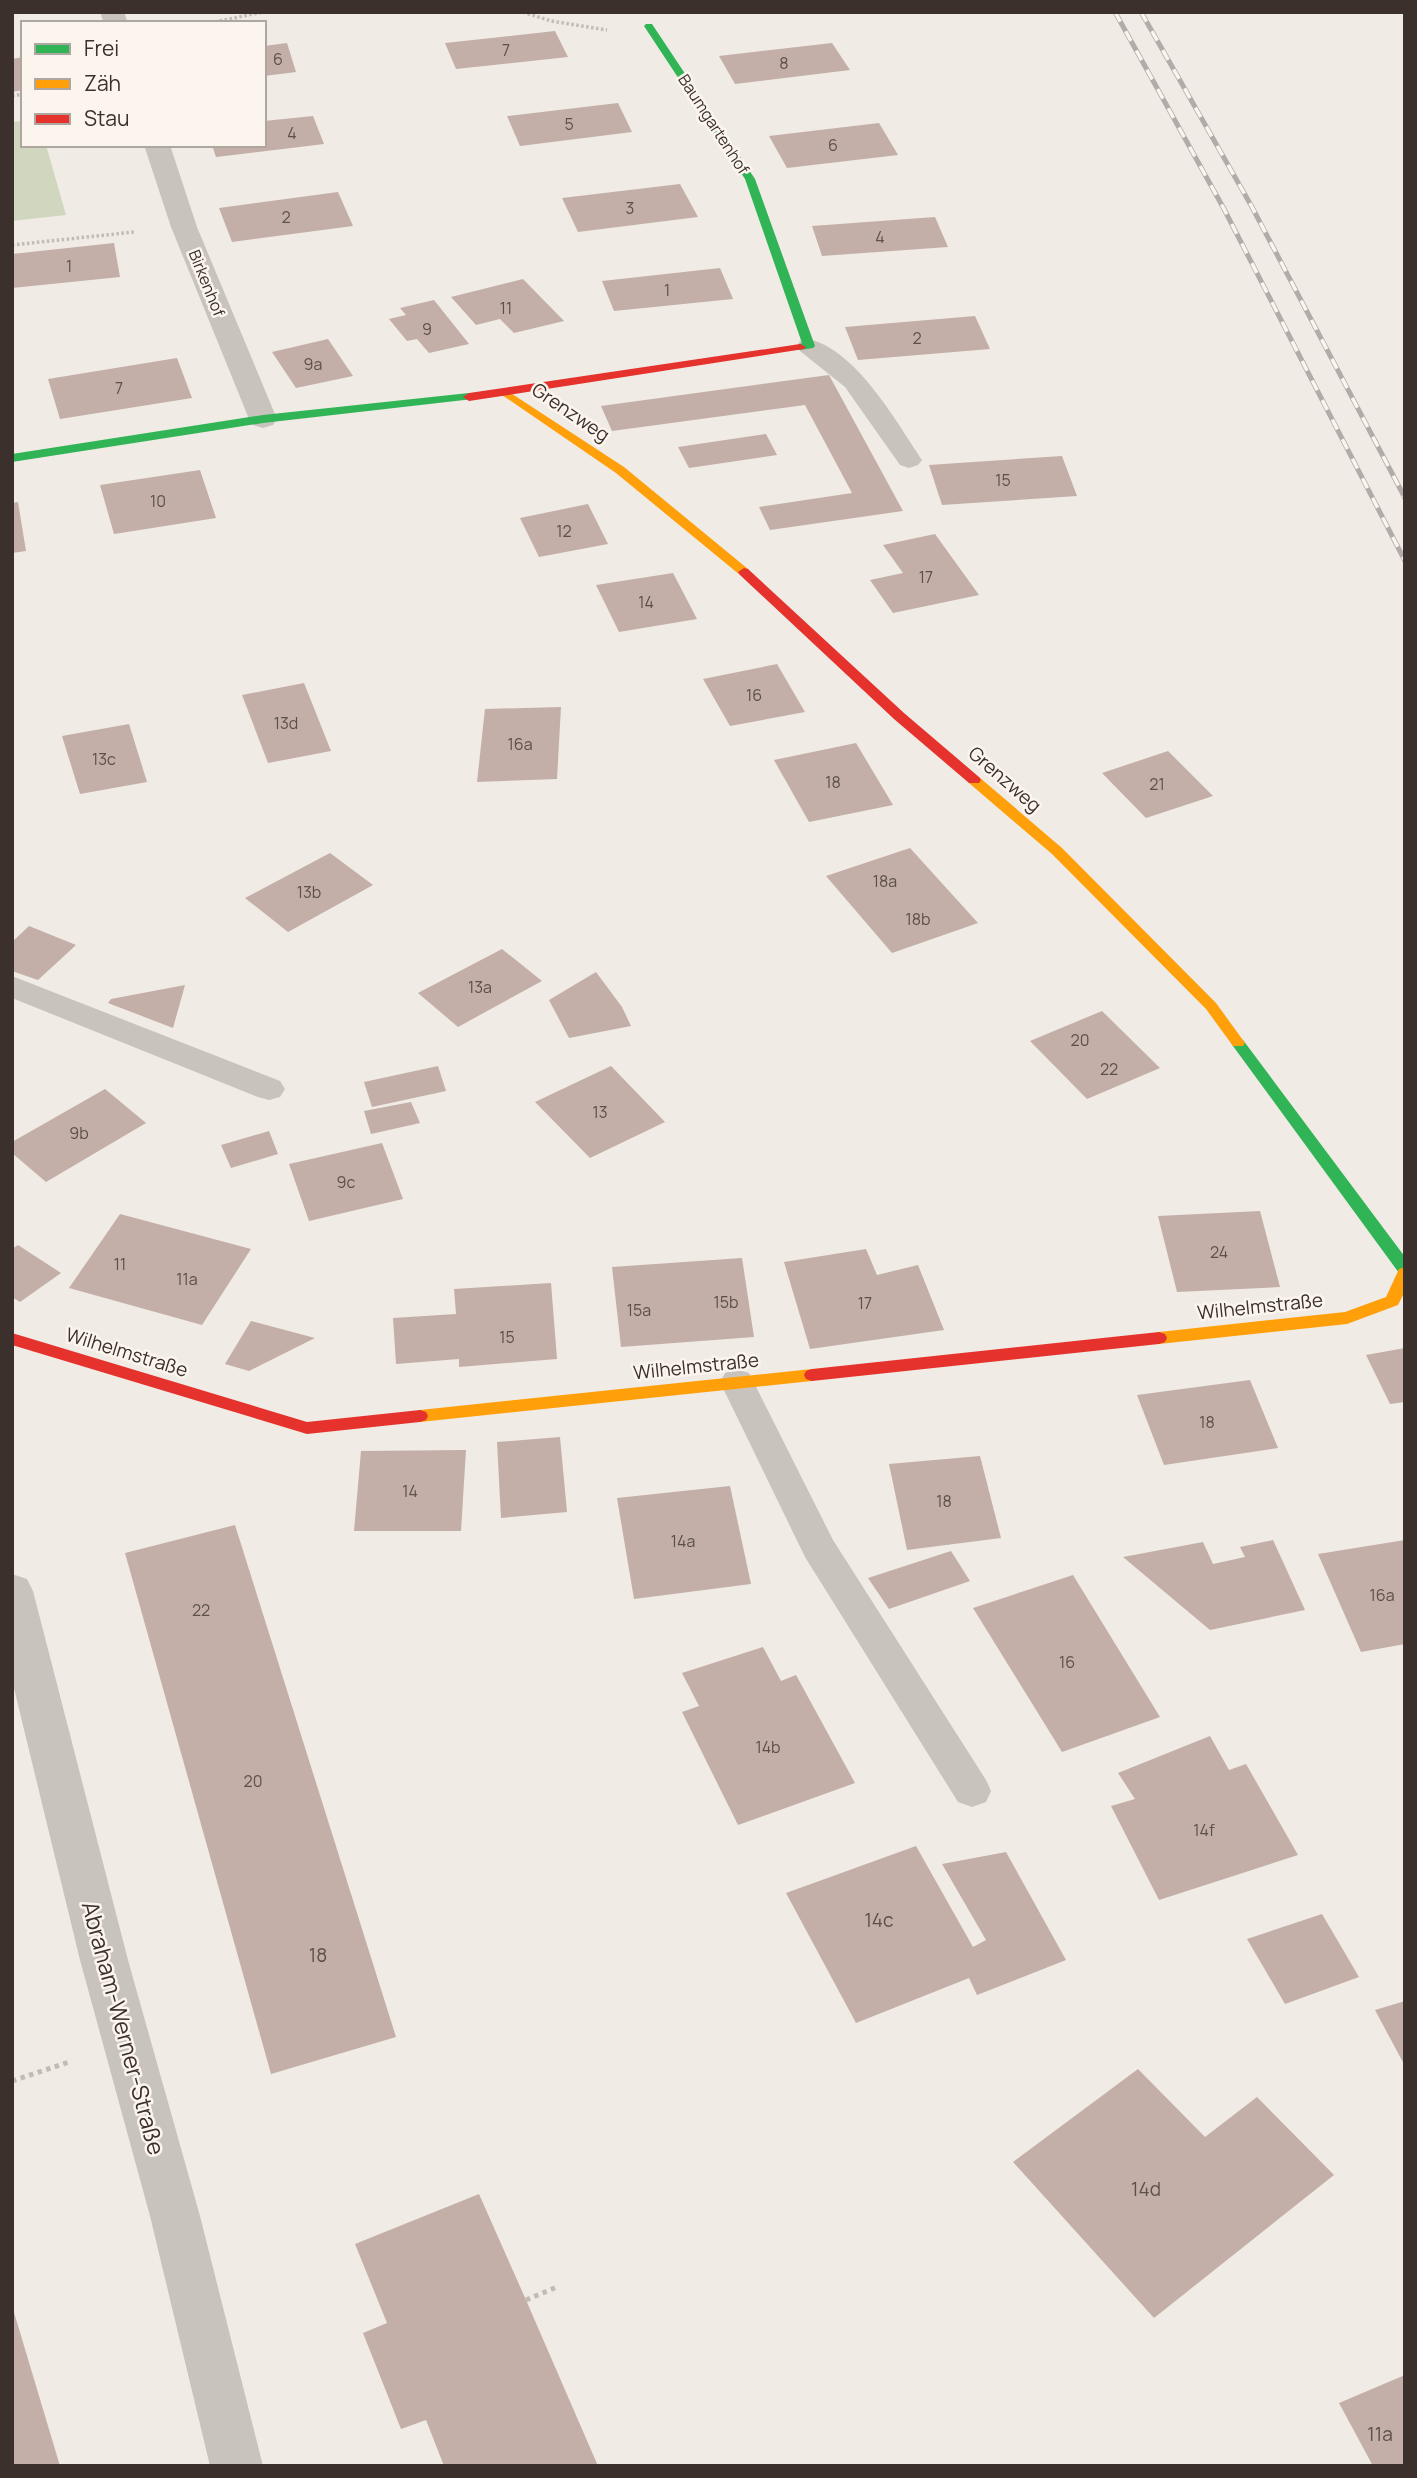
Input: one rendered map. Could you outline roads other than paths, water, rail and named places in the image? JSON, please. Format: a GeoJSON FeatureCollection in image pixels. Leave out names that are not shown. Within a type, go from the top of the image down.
{"type":"FeatureCollection","features":[{"type":"Feature","properties":{"kind":"street","name":"Baumgartenhof"},"geometry":{"type":"LineString","coordinates":[[649,26],[750,179],[809,346]]}},
{"type":"Feature","properties":{"kind":"street","name":"Birkenhof"},"geometry":{"type":"LineString","coordinates":[[158,147],[184,227],[263,419]]}},
{"type":"Feature","properties":{"kind":"street","name":"Grenzweg"},"geometry":{"type":"LineString","coordinates":[[12,458],[263,419],[506,393],[809,346]]}},
{"type":"Feature","properties":{"kind":"street","name":"Grenzweg"},"geometry":{"type":"LineString","coordinates":[[506,393],[620,470],[739,568],[899,716],[1056,851],[1211,1006],[1405,1271],[1392,1301]]}},
{"type":"Feature","properties":{"kind":"street","name":"Wilhelmstraße"},"geometry":{"type":"LineString","coordinates":[[12,1339],[307,1428],[1347,1318],[1392,1301]]}},
{"type":"Feature","properties":{"kind":"street","name":"Abraham-Werner-Straße"},"geometry":{"type":"LineString","coordinates":[[12,1591],[104,1960],[174,2216],[237,2466]]}},
{"type":"Feature","properties":{"kind":"lane"},"geometry":{"type":"LineString","coordinates":[[809,346],[848,373],[909,460]]}},
{"type":"Feature","properties":{"kind":"lane"},"geometry":{"type":"LineString","coordinates":[[12,986],[269,1089]]}},
{"type":"Feature","properties":{"kind":"lane"},"geometry":{"type":"LineString","coordinates":[[737,1382],[818,1547],[972,1791]]}},
{"type":"Feature","properties":{"kind":"railway"},"geometry":{"type":"LineString","coordinates":[[1115,12],[1224,209],[1405,561]]}},
{"type":"Feature","properties":{"kind":"railway"},"geometry":{"type":"LineString","coordinates":[[1141,12],[1252,207],[1405,498]]}}]}
